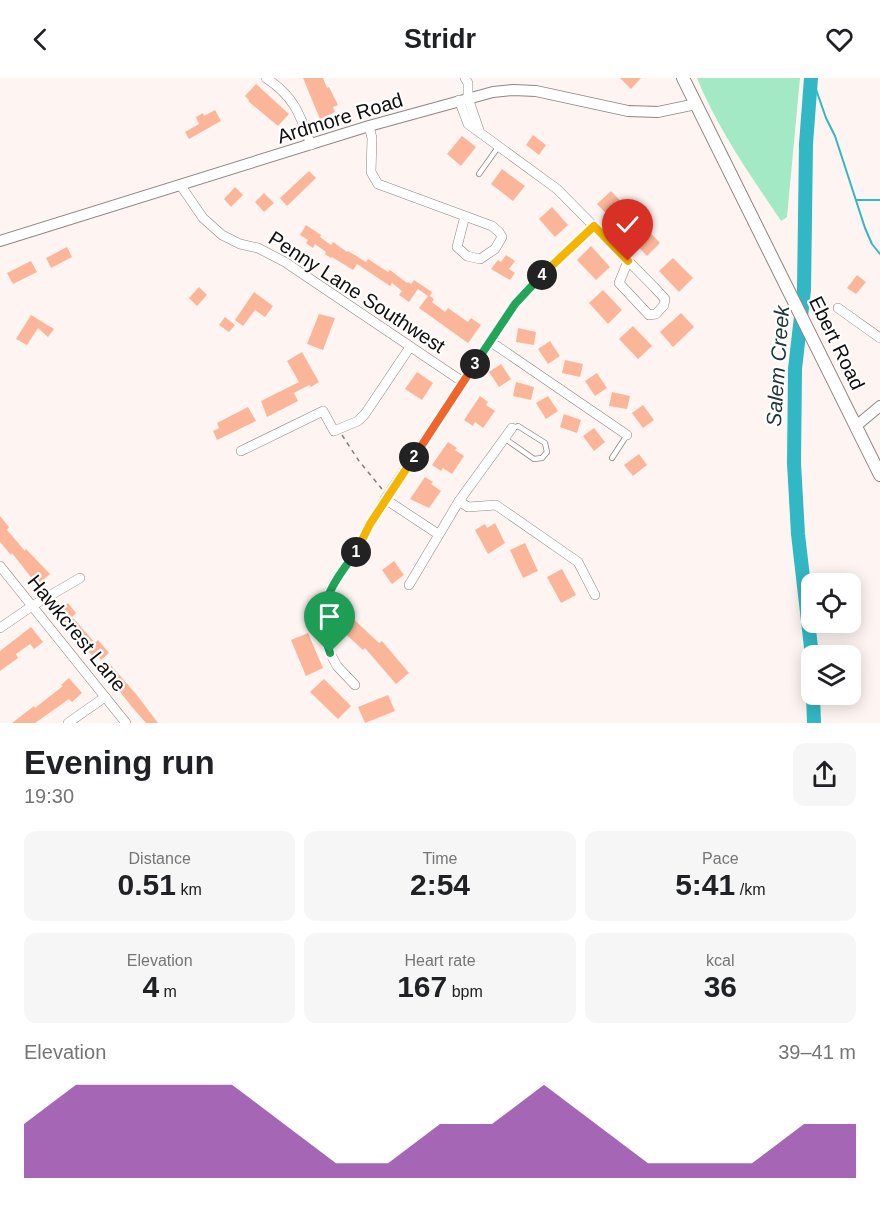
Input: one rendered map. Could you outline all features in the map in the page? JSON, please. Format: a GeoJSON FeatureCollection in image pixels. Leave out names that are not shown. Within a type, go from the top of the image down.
{"type":"FeatureCollection","features":[{"type":"Feature","properties":{"kind":"main road","name":"Ebert Road"},"geometry":{"type":"LineString","coordinates":[[683,78],[880,475]]}},
{"type":"Feature","properties":{"kind":"street"},"geometry":{"type":"LineString","coordinates":[[266,78],[279,86],[292,99],[311,145]]}},
{"type":"Feature","properties":{"kind":"street"},"geometry":{"type":"LineString","coordinates":[[465,78],[468,83],[463,99],[468,124],[557,189],[594,226],[628,261],[664,299],[664,305],[656,314],[649,315],[619,283],[628,261]]}},
{"type":"Feature","properties":{"kind":"street","name":"Ardmore Road"},"geometry":{"type":"LineString","coordinates":[[0,241],[463,99],[513,90],[536,91],[628,111],[658,112],[696,104]]}},
{"type":"Feature","properties":{"kind":"street"},"geometry":{"type":"LineString","coordinates":[[369,126],[372,138],[370,172],[378,184],[465,216],[492,226],[499,232],[502,237],[495,249],[480,259],[467,255],[458,247],[465,216]]}},
{"type":"Feature","properties":{"kind":"street","name":"Penny Lane Southwest"},"geometry":{"type":"LineString","coordinates":[[181,186],[203,218],[222,235],[240,244],[258,248],[285,262],[463,382]]}},
{"type":"Feature","properties":{"kind":"street"},"geometry":{"type":"LineString","coordinates":[[355,685],[337,666],[324,637],[323,616],[326,599],[334,582],[357,550],[387,497],[515,304],[594,226]]}},
{"type":"Feature","properties":{"kind":"street"},"geometry":{"type":"LineString","coordinates":[[838,308],[880,338]]}},
{"type":"Feature","properties":{"kind":"street"},"geometry":{"type":"LineString","coordinates":[[490,342],[627,435]]}},
{"type":"Feature","properties":{"kind":"street"},"geometry":{"type":"LineString","coordinates":[[241,451],[323,411],[334,431],[358,421],[411,347]]}},
{"type":"Feature","properties":{"kind":"street"},"geometry":{"type":"LineString","coordinates":[[856,426],[880,406]]}},
{"type":"Feature","properties":{"kind":"street"},"geometry":{"type":"LineString","coordinates":[[409,585],[459,501],[512,428]]}},
{"type":"Feature","properties":{"kind":"street"},"geometry":{"type":"LineString","coordinates":[[387,497],[438,534]]}},
{"type":"Feature","properties":{"kind":"street"},"geometry":{"type":"LineString","coordinates":[[459,501],[468,507],[496,505],[578,562],[595,595]]}},
{"type":"Feature","properties":{"kind":"street","name":"Hawkcrest Lane"},"geometry":{"type":"LineString","coordinates":[[0,566],[126,723]]}},
{"type":"Feature","properties":{"kind":"street"},"geometry":{"type":"LineString","coordinates":[[0,628],[80,578]]}},
{"type":"Feature","properties":{"kind":"street"},"geometry":{"type":"LineString","coordinates":[[68,723],[105,697]]}},
{"type":"Feature","properties":{"kind":"lane"},"geometry":{"type":"LineString","coordinates":[[479,174],[499,146]]}},
{"type":"Feature","properties":{"kind":"lane"},"geometry":{"type":"LineString","coordinates":[[504,438],[534,459],[542,458],[547,452],[545,443],[518,426],[512,428]]}},
{"type":"Feature","properties":{"kind":"lane"},"geometry":{"type":"LineString","coordinates":[[612,458],[627,435]]}},
{"type":"Feature","properties":{"kind":"path"},"geometry":{"type":"LineString","coordinates":[[339,429],[358,461],[387,497]]}},
{"type":"Feature","properties":{"kind":"green space"},"geometry":{"type":"Polygon","coordinates":[[[697,78],[800,78],[787,217],[781,221],[724,133],[697,78]]]}},
{"type":"Feature","properties":{"kind":"building"},"geometry":{"type":"Polygon","coordinates":[[[303,78],[323,78],[338,105],[333,107],[335,112],[320,119],[303,78]]]}},
{"type":"Feature","properties":{"kind":"building"},"geometry":{"type":"Polygon","coordinates":[[[620,78],[641,78],[631,89],[620,78]]]}},
{"type":"Feature","properties":{"kind":"building"},"geometry":{"type":"Polygon","coordinates":[[[256,84],[289,114],[278,126],[245,96],[256,84]]]}},
{"type":"Feature","properties":{"kind":"building"},"geometry":{"type":"Polygon","coordinates":[[[215,110],[221,121],[189,139],[185,132],[199,124],[196,117],[203,113],[204,116],[215,110]]]}},
{"type":"Feature","properties":{"kind":"building"},"geometry":{"type":"Polygon","coordinates":[[[533,135],[546,145],[539,155],[526,145],[533,135]]]}},
{"type":"Feature","properties":{"kind":"building"},"geometry":{"type":"Polygon","coordinates":[[[462,136],[476,147],[461,166],[447,154],[462,136]]]}},
{"type":"Feature","properties":{"kind":"building"},"geometry":{"type":"Polygon","coordinates":[[[502,169],[525,186],[513,201],[491,184],[502,169]]]}},
{"type":"Feature","properties":{"kind":"building"},"geometry":{"type":"Polygon","coordinates":[[[309,171],[316,178],[287,206],[280,198],[309,171]]]}},
{"type":"Feature","properties":{"kind":"building"},"geometry":{"type":"Polygon","coordinates":[[[235,187],[243,195],[231,207],[224,199],[235,187]]]}},
{"type":"Feature","properties":{"kind":"building"},"geometry":{"type":"Polygon","coordinates":[[[611,191],[630,211],[617,225],[597,204],[611,191]]]}},
{"type":"Feature","properties":{"kind":"building"},"geometry":{"type":"Polygon","coordinates":[[[264,193],[274,203],[264,212],[255,202],[264,193]]]}},
{"type":"Feature","properties":{"kind":"building"},"geometry":{"type":"Polygon","coordinates":[[[552,207],[568,225],[555,237],[539,219],[552,207]]]}},
{"type":"Feature","properties":{"kind":"building"},"geometry":{"type":"Polygon","coordinates":[[[306,225],[331,245],[333,242],[366,262],[368,259],[388,272],[390,270],[407,283],[411,284],[414,280],[432,292],[430,296],[434,299],[432,302],[445,312],[448,308],[468,322],[471,318],[481,325],[468,343],[419,308],[428,296],[418,289],[409,302],[399,295],[402,291],[392,283],[390,286],[357,264],[353,270],[325,254],[326,252],[315,244],[313,248],[306,243],[308,240],[300,235],[306,225]]]}},
{"type":"Feature","properties":{"kind":"building"},"geometry":{"type":"Polygon","coordinates":[[[644,226],[660,243],[647,256],[630,238],[644,226]]]}},
{"type":"Feature","properties":{"kind":"building"},"geometry":{"type":"Polygon","coordinates":[[[591,246],[610,267],[596,280],[577,260],[591,246]]]}},
{"type":"Feature","properties":{"kind":"building"},"geometry":{"type":"Polygon","coordinates":[[[67,247],[72,257],[51,268],[46,258],[67,247]]]}},
{"type":"Feature","properties":{"kind":"building"},"geometry":{"type":"Polygon","coordinates":[[[506,255],[515,261],[509,269],[515,273],[510,280],[491,269],[498,260],[501,262],[506,255]]]}},
{"type":"Feature","properties":{"kind":"building"},"geometry":{"type":"Polygon","coordinates":[[[673,258],[693,278],[679,292],[659,271],[673,258]]]}},
{"type":"Feature","properties":{"kind":"building"},"geometry":{"type":"Polygon","coordinates":[[[31,261],[37,272],[13,284],[7,273],[31,261]]]}},
{"type":"Feature","properties":{"kind":"building"},"geometry":{"type":"Polygon","coordinates":[[[857,275],[866,282],[856,294],[847,288],[857,275]]]}},
{"type":"Feature","properties":{"kind":"building"},"geometry":{"type":"Polygon","coordinates":[[[199,287],[207,295],[197,306],[189,298],[199,287]]]}},
{"type":"Feature","properties":{"kind":"building"},"geometry":{"type":"Polygon","coordinates":[[[603,290],[622,310],[608,324],[589,303],[603,290]]]}},
{"type":"Feature","properties":{"kind":"building"},"geometry":{"type":"Polygon","coordinates":[[[254,292],[273,306],[265,317],[255,310],[243,326],[235,320],[254,292]]]}},
{"type":"Feature","properties":{"kind":"building"},"geometry":{"type":"Polygon","coordinates":[[[681,313],[694,327],[673,347],[660,332],[681,313]]]}},
{"type":"Feature","properties":{"kind":"building"},"geometry":{"type":"Polygon","coordinates":[[[319,314],[335,318],[323,350],[307,344],[319,314]]]}},
{"type":"Feature","properties":{"kind":"building"},"geometry":{"type":"Polygon","coordinates":[[[31,315],[54,329],[48,337],[38,328],[27,345],[16,339],[31,315]]]}},
{"type":"Feature","properties":{"kind":"building"},"geometry":{"type":"Polygon","coordinates":[[[225,317],[235,325],[229,332],[219,325],[225,317]]]}},
{"type":"Feature","properties":{"kind":"building"},"geometry":{"type":"Polygon","coordinates":[[[633,326],[652,346],[638,359],[619,339],[633,326]]]}},
{"type":"Feature","properties":{"kind":"building"},"geometry":{"type":"Polygon","coordinates":[[[518,328],[536,332],[534,345],[516,342],[518,328]]]}},
{"type":"Feature","properties":{"kind":"building"},"geometry":{"type":"Polygon","coordinates":[[[550,341],[560,356],[548,364],[538,349],[550,341]]]}},
{"type":"Feature","properties":{"kind":"building"},"geometry":{"type":"Polygon","coordinates":[[[302,352],[319,382],[294,393],[298,401],[267,417],[261,401],[299,382],[287,361],[302,352]]]}},
{"type":"Feature","properties":{"kind":"building"},"geometry":{"type":"Polygon","coordinates":[[[565,360],[583,364],[580,377],[562,373],[565,360]]]}},
{"type":"Feature","properties":{"kind":"building"},"geometry":{"type":"Polygon","coordinates":[[[501,364],[511,379],[499,387],[489,372],[501,364]]]}},
{"type":"Feature","properties":{"kind":"building"},"geometry":{"type":"Polygon","coordinates":[[[417,372],[433,383],[422,400],[405,389],[417,372]]]}},
{"type":"Feature","properties":{"kind":"building"},"geometry":{"type":"Polygon","coordinates":[[[597,373],[607,388],[595,396],[585,381],[597,373]]]}},
{"type":"Feature","properties":{"kind":"building"},"geometry":{"type":"Polygon","coordinates":[[[516,382],[534,387],[531,400],[513,396],[516,382]]]}},
{"type":"Feature","properties":{"kind":"building"},"geometry":{"type":"Polygon","coordinates":[[[612,392],[630,396],[627,409],[609,406],[612,392]]]}},
{"type":"Feature","properties":{"kind":"building"},"geometry":{"type":"Polygon","coordinates":[[[480,396],[488,402],[486,405],[495,411],[483,428],[475,422],[473,426],[464,420],[480,396]]]}},
{"type":"Feature","properties":{"kind":"building"},"geometry":{"type":"Polygon","coordinates":[[[548,396],[558,411],[546,419],[536,403],[548,396]]]}},
{"type":"Feature","properties":{"kind":"building"},"geometry":{"type":"Polygon","coordinates":[[[643,405],[654,420],[643,428],[632,413],[643,405]]]}},
{"type":"Feature","properties":{"kind":"building"},"geometry":{"type":"Polygon","coordinates":[[[248,407],[256,421],[217,440],[213,431],[219,428],[217,423],[248,407]]]}},
{"type":"Feature","properties":{"kind":"building"},"geometry":{"type":"Polygon","coordinates":[[[564,414],[581,420],[577,433],[560,427],[564,414]]]}},
{"type":"Feature","properties":{"kind":"building"},"geometry":{"type":"Polygon","coordinates":[[[594,428],[605,442],[594,451],[583,436],[594,428]]]}},
{"type":"Feature","properties":{"kind":"building"},"geometry":{"type":"Polygon","coordinates":[[[448,442],[464,456],[452,474],[432,465],[448,442]]]}},
{"type":"Feature","properties":{"kind":"building"},"geometry":{"type":"Polygon","coordinates":[[[639,454],[647,465],[633,476],[624,465],[639,454]]]}},
{"type":"Feature","properties":{"kind":"building"},"geometry":{"type":"Polygon","coordinates":[[[425,477],[441,491],[429,508],[410,499],[425,477]]]}},
{"type":"Feature","properties":{"kind":"building"},"geometry":{"type":"Polygon","coordinates":[[[0,516],[9,527],[7,530],[25,551],[26,549],[50,574],[37,585],[12,553],[11,555],[0,542],[0,516]]]}},
{"type":"Feature","properties":{"kind":"building"},"geometry":{"type":"Polygon","coordinates":[[[495,523],[505,543],[488,554],[475,530],[485,524],[487,528],[495,523]]]}},
{"type":"Feature","properties":{"kind":"building"},"geometry":{"type":"Polygon","coordinates":[[[525,543],[538,571],[523,578],[510,550],[525,543]]]}},
{"type":"Feature","properties":{"kind":"building"},"geometry":{"type":"Polygon","coordinates":[[[394,561],[404,575],[392,584],[382,570],[394,561]]]}},
{"type":"Feature","properties":{"kind":"building"},"geometry":{"type":"Polygon","coordinates":[[[562,569],[576,595],[561,603],[547,577],[562,569]]]}},
{"type":"Feature","properties":{"kind":"building"},"geometry":{"type":"Polygon","coordinates":[[[68,603],[76,613],[72,617],[95,643],[98,640],[109,653],[101,660],[97,655],[94,658],[56,613],[68,603]]]}},
{"type":"Feature","properties":{"kind":"building"},"geometry":{"type":"Polygon","coordinates":[[[349,615],[379,643],[382,641],[409,673],[396,684],[365,648],[363,650],[338,627],[349,615]]]}},
{"type":"Feature","properties":{"kind":"building"},"geometry":{"type":"Polygon","coordinates":[[[31,627],[43,642],[34,649],[30,644],[16,654],[18,658],[0,671],[0,651],[31,627]]]}},
{"type":"Feature","properties":{"kind":"building"},"geometry":{"type":"Polygon","coordinates":[[[308,633],[323,668],[306,676],[291,640],[308,633]]]}},
{"type":"Feature","properties":{"kind":"building"},"geometry":{"type":"Polygon","coordinates":[[[109,663],[158,723],[146,723],[132,707],[102,669],[109,663]]]}},
{"type":"Feature","properties":{"kind":"building"},"geometry":{"type":"Polygon","coordinates":[[[69,678],[82,693],[72,702],[69,699],[35,723],[12,723],[63,686],[61,685],[69,678]]]}},
{"type":"Feature","properties":{"kind":"building"},"geometry":{"type":"Polygon","coordinates":[[[324,679],[351,706],[338,719],[310,692],[324,679]]]}},
{"type":"Feature","properties":{"kind":"building"},"geometry":{"type":"Polygon","coordinates":[[[388,695],[395,711],[365,723],[358,707],[388,695]]]}},
{"type":"Feature","properties":{"kind":"waterway","name":"Salem Creek"},"geometry":{"type":"LineString","coordinates":[[811,78],[806,144],[804,290],[795,369],[794,463],[798,534],[811,645]]}},
{"type":"Feature","properties":{"kind":"waterway"},"geometry":{"type":"LineString","coordinates":[[812,78],[835,136],[865,228],[872,244],[880,254]]}},
{"type":"Feature","properties":{"kind":"waterway"},"geometry":{"type":"LineString","coordinates":[[856,200],[880,200]]}},
{"type":"Feature","properties":{"kind":"waterway","name":"Salem Creek"},"geometry":{"type":"LineString","coordinates":[[813,705],[814,723]]}},
{"type":"Feature","properties":{"kind":"route"},"geometry":{"type":"LineString","coordinates":[[330,653],[324,637],[323,616],[326,599],[334,582],[357,550],[385,499],[515,304],[594,226],[628,261]]}}]}
